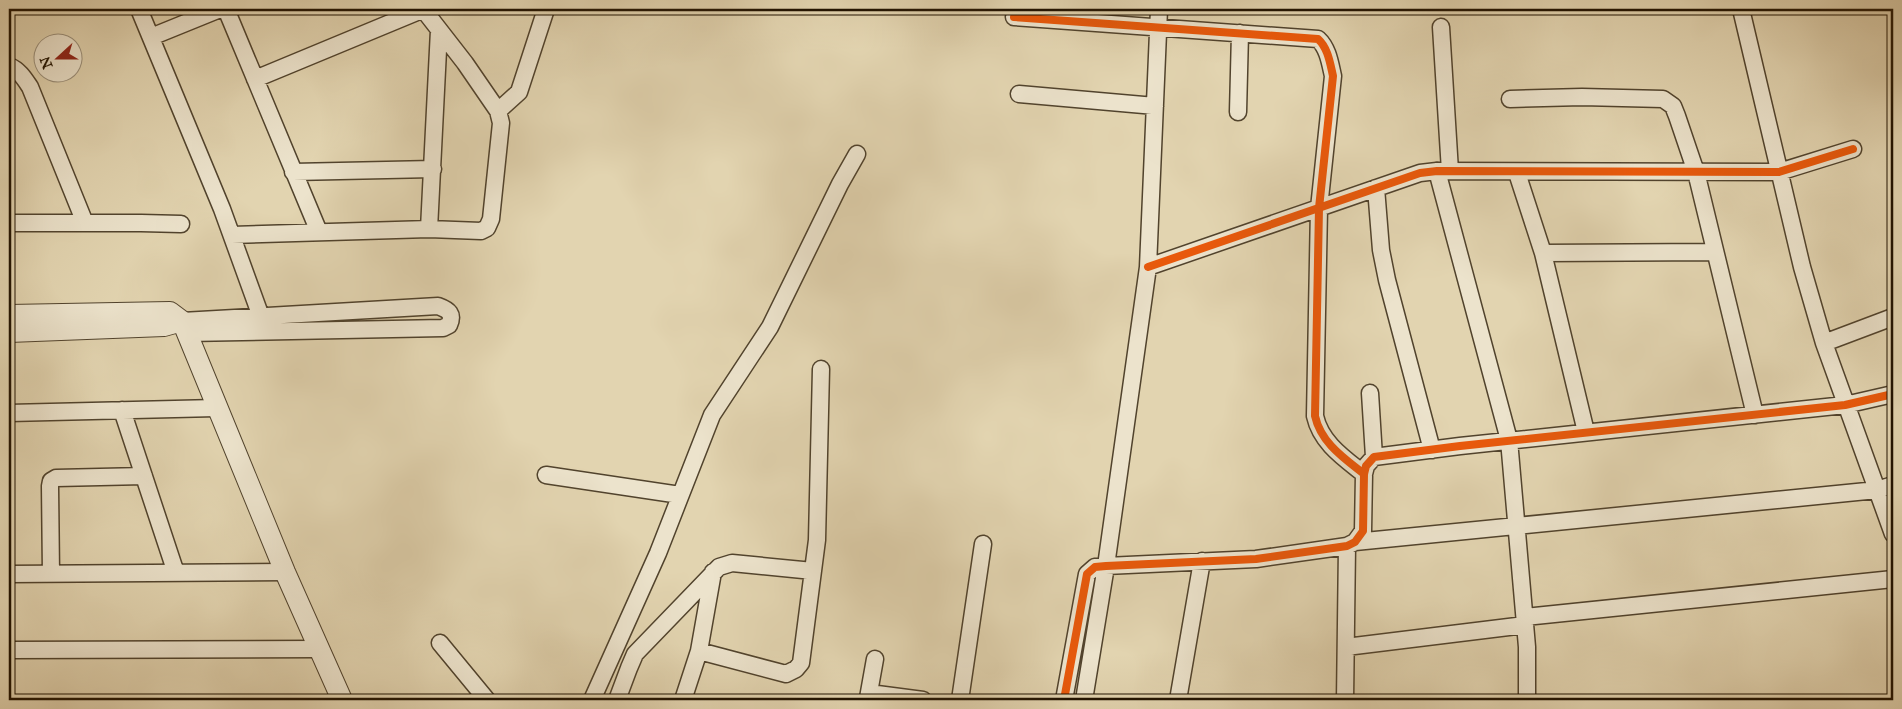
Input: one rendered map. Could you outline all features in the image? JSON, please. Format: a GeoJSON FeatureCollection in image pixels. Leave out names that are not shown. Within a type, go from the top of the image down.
{"type":"FeatureCollection","features":[{"type":"Feature","properties":{"kind":"street"},"geometry":{"type":"LineString","coordinates":[[139,9],[222,209],[266,332]]}},
{"type":"Feature","properties":{"kind":"street"},"geometry":{"type":"LineString","coordinates":[[151,38],[220,9]]}},
{"type":"Feature","properties":{"kind":"street"},"geometry":{"type":"LineString","coordinates":[[226,9],[319,232]]}},
{"type":"Feature","properties":{"kind":"street"},"geometry":{"type":"LineString","coordinates":[[232,235],[429,229],[481,231],[487,228],[491,219],[501,123],[498,111],[423,9],[255,79]]}},
{"type":"Feature","properties":{"kind":"street"},"geometry":{"type":"LineString","coordinates":[[498,111],[519,92],[546,9]]}},
{"type":"Feature","properties":{"kind":"street"},"geometry":{"type":"LineString","coordinates":[[1084,700],[1106,566],[1148,267],[1159,9]]}},
{"type":"Feature","properties":{"kind":"street"},"geometry":{"type":"LineString","coordinates":[[1741,9],[1802,267],[1824,343],[1893,534]]}},
{"type":"Feature","properties":{"kind":"street"},"geometry":{"type":"LineString","coordinates":[[1014,17],[1318,39],[1323,44],[1329,58],[1333,76],[1319,208],[1315,416],[1317,426],[1329,445],[1364,474]]}},
{"type":"Feature","properties":{"kind":"street"},"geometry":{"type":"LineString","coordinates":[[1441,27],[1444,171],[1509,440],[1528,647],[1527,700]]}},
{"type":"Feature","properties":{"kind":"street"},"geometry":{"type":"LineString","coordinates":[[429,229],[439,30]]}},
{"type":"Feature","properties":{"kind":"street"},"geometry":{"type":"LineString","coordinates":[[1238,112],[1240,33]]}},
{"type":"Feature","properties":{"kind":"street"},"geometry":{"type":"LineString","coordinates":[[9,66],[16,69],[30,87],[85,223]]}},
{"type":"Feature","properties":{"kind":"street"},"geometry":{"type":"LineString","coordinates":[[1020,94],[1155,106]]}},
{"type":"Feature","properties":{"kind":"street"},"geometry":{"type":"LineString","coordinates":[[1510,99],[1582,97],[1663,99],[1673,106],[1696,172],[1755,415]]}},
{"type":"Feature","properties":{"kind":"street"},"geometry":{"type":"LineString","coordinates":[[1148,267],[1420,173],[1444,171],[1779,172],[1853,149]]}},
{"type":"Feature","properties":{"kind":"street"},"geometry":{"type":"LineString","coordinates":[[592,700],[658,553],[712,415],[770,327],[840,184],[857,154]]}},
{"type":"Feature","properties":{"kind":"street"},"geometry":{"type":"LineString","coordinates":[[293,172],[433,169]]}},
{"type":"Feature","properties":{"kind":"street"},"geometry":{"type":"LineString","coordinates":[[1517,172],[1542,253],[1586,432]]}},
{"type":"Feature","properties":{"kind":"street"},"geometry":{"type":"LineString","coordinates":[[1376,188],[1381,250],[1386,280],[1432,450]]}},
{"type":"Feature","properties":{"kind":"street"},"geometry":{"type":"LineString","coordinates":[[9,223],[181,224]]}},
{"type":"Feature","properties":{"kind":"street"},"geometry":{"type":"LineString","coordinates":[[1542,253],[1715,252]]}},
{"type":"Feature","properties":{"kind":"street"},"geometry":{"type":"LineString","coordinates":[[9,332],[164,326],[266,332],[443,328],[449,325],[452,320],[452,314],[448,309],[438,306],[261,315],[185,327]]}},
{"type":"Feature","properties":{"kind":"street"},"geometry":{"type":"LineString","coordinates":[[9,315],[170,312],[185,327],[216,408],[342,700]]}},
{"type":"Feature","properties":{"kind":"street"},"geometry":{"type":"LineString","coordinates":[[1824,343],[1893,316]]}},
{"type":"Feature","properties":{"kind":"street"},"geometry":{"type":"LineString","coordinates":[[699,651],[786,674],[796,669],[801,663],[817,540],[821,369]]}},
{"type":"Feature","properties":{"kind":"street"},"geometry":{"type":"LineString","coordinates":[[1370,393],[1374,458]]}},
{"type":"Feature","properties":{"kind":"street"},"geometry":{"type":"LineString","coordinates":[[1345,700],[1351,544],[1363,531],[1364,474],[1366,466],[1374,458],[1509,440],[1845,405],[1893,394]]}},
{"type":"Feature","properties":{"kind":"street"},"geometry":{"type":"LineString","coordinates":[[9,412],[216,408]]}},
{"type":"Feature","properties":{"kind":"street"},"geometry":{"type":"LineString","coordinates":[[122,410],[176,573]]}},
{"type":"Feature","properties":{"kind":"street"},"geometry":{"type":"LineString","coordinates":[[546,475],[680,496]]}},
{"type":"Feature","properties":{"kind":"street"},"geometry":{"type":"LineString","coordinates":[[51,574],[51,481],[56,478],[144,476]]}},
{"type":"Feature","properties":{"kind":"street"},"geometry":{"type":"LineString","coordinates":[[1064,700],[1087,574],[1095,568],[1256,559],[1351,544],[1877,490],[1893,485]]}},
{"type":"Feature","properties":{"kind":"street"},"geometry":{"type":"LineString","coordinates":[[960,700],[983,544]]}},
{"type":"Feature","properties":{"kind":"street"},"geometry":{"type":"LineString","coordinates":[[1178,700],[1202,561]]}},
{"type":"Feature","properties":{"kind":"street"},"geometry":{"type":"LineString","coordinates":[[617,700],[636,654],[713,572],[720,567],[732,563],[813,571]]}},
{"type":"Feature","properties":{"kind":"street"},"geometry":{"type":"LineString","coordinates":[[9,574],[286,572]]}},
{"type":"Feature","properties":{"kind":"street"},"geometry":{"type":"LineString","coordinates":[[683,700],[699,651],[713,572]]}},
{"type":"Feature","properties":{"kind":"street"},"geometry":{"type":"LineString","coordinates":[[1346,647],[1525,621],[1893,579]]}},
{"type":"Feature","properties":{"kind":"street"},"geometry":{"type":"LineString","coordinates":[[440,643],[487,700]]}},
{"type":"Feature","properties":{"kind":"street"},"geometry":{"type":"LineString","coordinates":[[9,650],[319,649]]}},
{"type":"Feature","properties":{"kind":"street"},"geometry":{"type":"LineString","coordinates":[[868,699],[875,659]]}},
{"type":"Feature","properties":{"kind":"street"},"geometry":{"type":"LineString","coordinates":[[868,699],[876,694],[923,700]]}},
{"type":"Feature","properties":{"kind":"cycle path"},"geometry":{"type":"LineString","coordinates":[[1014,17],[1318,39],[1328,56],[1333,76],[1319,208],[1315,416],[1318,426],[1328,442],[1341,456],[1364,474]]}},
{"type":"Feature","properties":{"kind":"cycle path"},"geometry":{"type":"LineString","coordinates":[[1148,267],[1420,173],[1437,171],[1779,172],[1853,149]]}},
{"type":"Feature","properties":{"kind":"cycle path"},"geometry":{"type":"LineString","coordinates":[[1064,700],[1087,574],[1095,567],[1256,559],[1347,546],[1355,542],[1363,531],[1364,474],[1366,466],[1374,457],[1845,405],[1893,394]]}}]}
